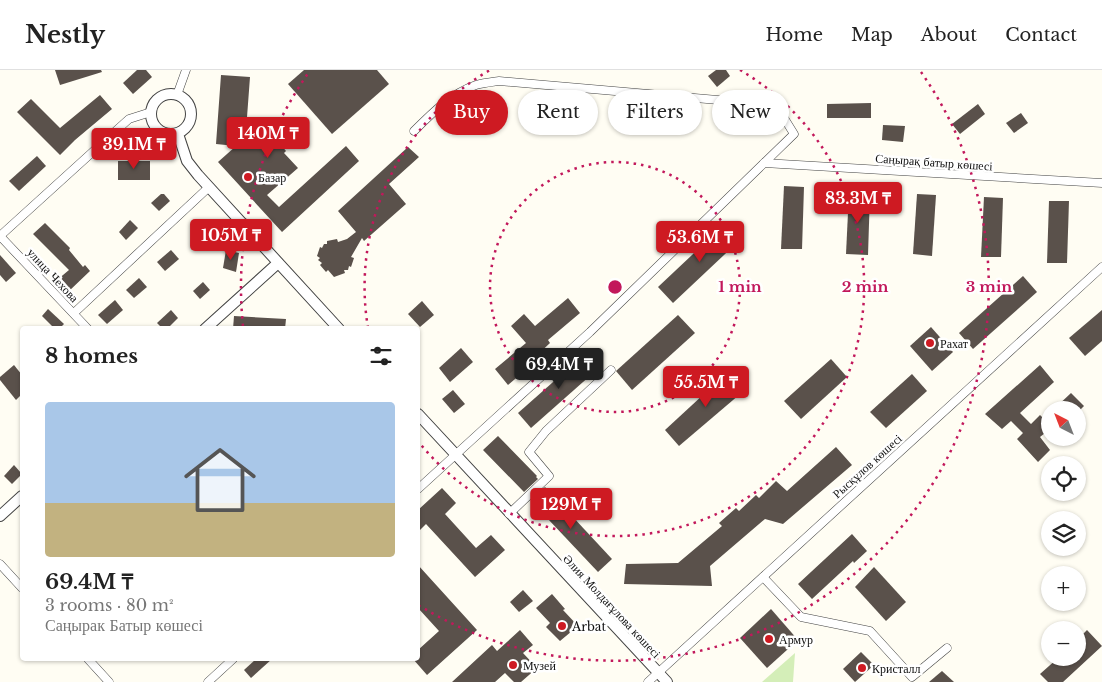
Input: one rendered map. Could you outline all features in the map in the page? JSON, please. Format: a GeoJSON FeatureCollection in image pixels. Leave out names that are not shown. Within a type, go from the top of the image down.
{"type":"FeatureCollection","features":[{"type":"Feature","properties":{"kind":"street"},"geometry":{"type":"LineString","coordinates":[[177,95],[186,70]]}},
{"type":"Feature","properties":{"kind":"street"},"geometry":{"type":"LineString","coordinates":[[414,131],[430,115],[460,92],[477,84],[499,81],[776,105],[794,134],[600,323],[420,487]]}},
{"type":"Feature","properties":{"kind":"street"},"geometry":{"type":"LineString","coordinates":[[171,94],[177,95],[188,104],[191,118],[184,130],[178,134],[170,135],[156,127],[152,120],[151,112],[160,98],[171,94]]}},
{"type":"Feature","properties":{"kind":"street"},"geometry":{"type":"LineString","coordinates":[[0,236],[129,119],[151,112]]}},
{"type":"Feature","properties":{"kind":"street"},"geometry":{"type":"LineString","coordinates":[[178,134],[187,160],[209,187],[336,326]]}},
{"type":"Feature","properties":{"kind":"street","name":"Саңырақ батыр көшесі"},"geometry":{"type":"LineString","coordinates":[[764,163],[1102,183]]}},
{"type":"Feature","properties":{"kind":"street"},"geometry":{"type":"LineString","coordinates":[[74,313],[209,187]]}},
{"type":"Feature","properties":{"kind":"street","name":"улица Чехова"},"geometry":{"type":"LineString","coordinates":[[0,236],[85,326]]}},
{"type":"Feature","properties":{"kind":"street"},"geometry":{"type":"LineString","coordinates":[[208,326],[278,263]]}},
{"type":"Feature","properties":{"kind":"street","name":"Рысқұлов көшесі"},"geometry":{"type":"LineString","coordinates":[[648,682],[1102,267]]}},
{"type":"Feature","properties":{"kind":"street"},"geometry":{"type":"LineString","coordinates":[[510,514],[549,476],[529,452],[546,431],[611,370]]}},
{"type":"Feature","properties":{"kind":"street","name":"Әлия Молдағұлова көшесі"},"geometry":{"type":"LineString","coordinates":[[420,416],[667,682]]}},
{"type":"Feature","properties":{"kind":"street"},"geometry":{"type":"LineString","coordinates":[[0,516],[20,498]]}},
{"type":"Feature","properties":{"kind":"street"},"geometry":{"type":"LineString","coordinates":[[0,564],[20,586]]}},
{"type":"Feature","properties":{"kind":"street"},"geometry":{"type":"LineString","coordinates":[[762,577],[801,618],[870,631],[912,677],[947,648]]}},
{"type":"Feature","properties":{"kind":"street"},"geometry":{"type":"LineString","coordinates":[[90,661],[109,682]]}},
{"type":"Feature","properties":{"kind":"street"},"geometry":{"type":"LineString","coordinates":[[208,682],[231,661]]}},
{"type":"Feature","properties":{"kind":"green space"},"geometry":{"type":"Polygon","coordinates":[[[795,653],[793,682],[762,682],[795,653]]]}},
{"type":"Feature","properties":{"kind":"building"},"geometry":{"type":"Polygon","coordinates":[[[55,70],[101,70],[102,72],[60,85],[55,70]]]}},
{"type":"Feature","properties":{"kind":"building"},"geometry":{"type":"Polygon","coordinates":[[[137,70],[146,70],[152,77],[133,94],[123,83],[137,70]]]}},
{"type":"Feature","properties":{"kind":"building"},"geometry":{"type":"Polygon","coordinates":[[[304,70],[377,70],[389,84],[332,134],[288,84],[304,70]]]}},
{"type":"Feature","properties":{"kind":"building"},"geometry":{"type":"Polygon","coordinates":[[[716,70],[726,70],[730,76],[717,87],[708,76],[716,70]]]}},
{"type":"Feature","properties":{"kind":"building","name":"Базар"},"geometry":{"type":"Polygon","coordinates":[[[221,75],[250,77],[245,144],[265,126],[286,151],[284,153],[298,168],[267,195],[279,207],[346,146],[359,161],[282,232],[218,162],[236,146],[216,144],[221,75]]]}},
{"type":"Feature","properties":{"kind":"building"},"geometry":{"type":"Polygon","coordinates":[[[100,95],[112,109],[60,155],[17,112],[31,99],[60,128],[100,95]]]}},
{"type":"Feature","properties":{"kind":"building"},"geometry":{"type":"Polygon","coordinates":[[[871,103],[871,118],[827,118],[827,104],[871,103]]]}},
{"type":"Feature","properties":{"kind":"building"},"geometry":{"type":"Polygon","coordinates":[[[978,104],[985,114],[960,134],[952,124],[978,104]]]}},
{"type":"Feature","properties":{"kind":"building"},"geometry":{"type":"Polygon","coordinates":[[[1021,113],[1028,123],[1014,133],[1006,123],[1021,113]]]}},
{"type":"Feature","properties":{"kind":"building"},"geometry":{"type":"Polygon","coordinates":[[[883,125],[905,126],[903,142],[882,140],[883,125]]]}},
{"type":"Feature","properties":{"kind":"building"},"geometry":{"type":"Polygon","coordinates":[[[408,147],[419,157],[389,184],[406,204],[364,241],[362,238],[351,257],[354,258],[351,267],[349,266],[348,270],[344,270],[345,273],[334,277],[320,265],[322,263],[318,260],[320,258],[317,256],[320,247],[322,248],[324,244],[327,244],[327,241],[337,239],[338,242],[347,239],[356,232],[338,211],[408,147]]]}},
{"type":"Feature","properties":{"kind":"building"},"geometry":{"type":"Polygon","coordinates":[[[37,156],[46,166],[19,191],[9,181],[37,156]]]}},
{"type":"Feature","properties":{"kind":"building"},"geometry":{"type":"Polygon","coordinates":[[[118,161],[150,161],[150,180],[118,180],[118,161]]]}},
{"type":"Feature","properties":{"kind":"building"},"geometry":{"type":"Polygon","coordinates":[[[784,186],[804,187],[802,249],[781,249],[784,186]]]}},
{"type":"Feature","properties":{"kind":"building"},"geometry":{"type":"Polygon","coordinates":[[[849,192],[870,193],[868,255],[846,254],[849,192]]]}},
{"type":"Feature","properties":{"kind":"building"},"geometry":{"type":"Polygon","coordinates":[[[161,194],[164,194],[170,201],[159,211],[151,203],[161,194]]]}},
{"type":"Feature","properties":{"kind":"building"},"geometry":{"type":"Polygon","coordinates":[[[917,194],[936,195],[932,256],[913,254],[917,194]]]}},
{"type":"Feature","properties":{"kind":"building"},"geometry":{"type":"Polygon","coordinates":[[[984,197],[1003,198],[1001,257],[981,257],[984,197]]]}},
{"type":"Feature","properties":{"kind":"building"},"geometry":{"type":"Polygon","coordinates":[[[1049,201],[1069,201],[1067,263],[1047,263],[1049,201]]]}},
{"type":"Feature","properties":{"kind":"building"},"geometry":{"type":"Polygon","coordinates":[[[199,219],[210,230],[201,238],[191,227],[199,219]]]}},
{"type":"Feature","properties":{"kind":"building"},"geometry":{"type":"Polygon","coordinates":[[[130,220],[138,228],[126,240],[119,232],[130,220]]]}},
{"type":"Feature","properties":{"kind":"building"},"geometry":{"type":"Polygon","coordinates":[[[45,223],[70,248],[69,250],[83,267],[85,265],[90,271],[68,292],[57,280],[69,270],[33,234],[45,223]]]}},
{"type":"Feature","properties":{"kind":"building"},"geometry":{"type":"Polygon","coordinates":[[[726,223],[741,239],[673,303],[658,287],[726,223]]]}},
{"type":"Feature","properties":{"kind":"building"},"geometry":{"type":"Polygon","coordinates":[[[171,250],[179,259],[165,271],[157,262],[171,250]]]}},
{"type":"Feature","properties":{"kind":"building"},"geometry":{"type":"Polygon","coordinates":[[[226,250],[239,253],[236,272],[223,268],[226,250]]]}},
{"type":"Feature","properties":{"kind":"building"},"geometry":{"type":"Polygon","coordinates":[[[0,255],[16,273],[6,282],[0,275],[0,255]]]}},
{"type":"Feature","properties":{"kind":"building"},"geometry":{"type":"Polygon","coordinates":[[[1023,276],[1037,292],[973,349],[959,333],[1023,276]]]}},
{"type":"Feature","properties":{"kind":"building"},"geometry":{"type":"Polygon","coordinates":[[[139,278],[147,287],[134,298],[126,290],[139,278]]]}},
{"type":"Feature","properties":{"kind":"building"},"geometry":{"type":"Polygon","coordinates":[[[203,282],[210,290],[200,299],[193,291],[203,282]]]}},
{"type":"Feature","properties":{"kind":"building"},"geometry":{"type":"Polygon","coordinates":[[[568,298],[580,313],[548,340],[550,343],[533,359],[535,362],[508,385],[495,369],[526,343],[511,326],[524,314],[535,326],[568,298]]]}},
{"type":"Feature","properties":{"kind":"building"},"geometry":{"type":"Polygon","coordinates":[[[115,300],[123,310],[107,324],[98,315],[115,300]]]}},
{"type":"Feature","properties":{"kind":"building"},"geometry":{"type":"Polygon","coordinates":[[[422,301],[434,315],[420,327],[408,314],[422,301]]]}},
{"type":"Feature","properties":{"kind":"building"},"geometry":{"type":"Polygon","coordinates":[[[48,309],[64,324],[62,326],[52,326],[42,316],[48,309]]]}},
{"type":"Feature","properties":{"kind":"building"},"geometry":{"type":"Polygon","coordinates":[[[171,310],[178,318],[170,326],[160,326],[157,323],[171,310]]]}},
{"type":"Feature","properties":{"kind":"building"},"geometry":{"type":"Polygon","coordinates":[[[1102,310],[1102,341],[1085,356],[1069,338],[1102,310]]]}},
{"type":"Feature","properties":{"kind":"building"},"geometry":{"type":"Polygon","coordinates":[[[678,315],[695,333],[632,390],[616,371],[678,315]]]}},
{"type":"Feature","properties":{"kind":"building"},"geometry":{"type":"Polygon","coordinates":[[[234,316],[286,319],[285,326],[233,326],[234,316]]]}},
{"type":"Feature","properties":{"kind":"building"},"geometry":{"type":"Polygon","coordinates":[[[931,327],[953,352],[932,371],[910,346],[931,327]]]}},
{"type":"Feature","properties":{"kind":"building"},"geometry":{"type":"Polygon","coordinates":[[[461,348],[473,362],[450,382],[439,368],[461,348]]]}},
{"type":"Feature","properties":{"kind":"building"},"geometry":{"type":"Polygon","coordinates":[[[587,352],[600,367],[531,428],[518,413],[587,352]]]}},
{"type":"Feature","properties":{"kind":"building"},"geometry":{"type":"Polygon","coordinates":[[[831,359],[847,377],[801,419],[784,401],[831,359]]]}},
{"type":"Feature","properties":{"kind":"building"},"geometry":{"type":"Polygon","coordinates":[[[14,365],[20,372],[20,396],[16,400],[0,380],[0,377],[14,365]]]}},
{"type":"Feature","properties":{"kind":"building"},"geometry":{"type":"Polygon","coordinates":[[[1040,365],[1054,382],[1020,413],[1031,424],[1041,416],[1041,446],[1047,446],[1050,450],[1044,456],[1041,456],[1038,462],[1017,439],[1023,433],[1011,421],[1002,429],[985,414],[1040,365]]]}},
{"type":"Feature","properties":{"kind":"building"},"geometry":{"type":"Polygon","coordinates":[[[730,370],[746,389],[679,446],[665,430],[730,370]]]}},
{"type":"Feature","properties":{"kind":"building"},"geometry":{"type":"Polygon","coordinates":[[[912,374],[927,391],[886,428],[870,412],[912,374]]]}},
{"type":"Feature","properties":{"kind":"building"},"geometry":{"type":"Polygon","coordinates":[[[453,390],[465,404],[454,413],[442,399],[453,390]]]}},
{"type":"Feature","properties":{"kind":"building"},"geometry":{"type":"Polygon","coordinates":[[[1071,393],[1079,401],[1063,401],[1071,393]]]}},
{"type":"Feature","properties":{"kind":"building"},"geometry":{"type":"Polygon","coordinates":[[[498,436],[537,476],[538,479],[524,492],[483,450],[498,436]]]}},
{"type":"Feature","properties":{"kind":"building"},"geometry":{"type":"Polygon","coordinates":[[[836,447],[852,465],[783,524],[765,519],[710,566],[712,586],[624,584],[626,564],[678,563],[722,526],[719,523],[736,508],[739,511],[756,495],[759,498],[776,481],[787,491],[836,447]]]}},
{"type":"Feature","properties":{"kind":"building"},"geometry":{"type":"Polygon","coordinates":[[[14,465],[20,472],[20,476],[12,484],[4,476],[14,465]]]}},
{"type":"Feature","properties":{"kind":"building"},"geometry":{"type":"Polygon","coordinates":[[[545,487],[612,559],[598,572],[531,501],[545,487]]]}},
{"type":"Feature","properties":{"kind":"building"},"geometry":{"type":"Polygon","coordinates":[[[442,488],[456,503],[445,514],[476,548],[491,535],[505,550],[475,577],[426,524],[420,530],[420,508],[442,488]]]}},
{"type":"Feature","properties":{"kind":"building"},"geometry":{"type":"Polygon","coordinates":[[[852,534],[867,551],[854,563],[853,561],[812,599],[798,584],[852,534]]]}},
{"type":"Feature","properties":{"kind":"building"},"geometry":{"type":"Polygon","coordinates":[[[420,567],[477,630],[427,675],[415,661],[420,661],[420,648],[439,631],[420,610],[420,567]]]}},
{"type":"Feature","properties":{"kind":"building"},"geometry":{"type":"Polygon","coordinates":[[[874,567],[906,602],[886,621],[855,587],[874,567]]]}},
{"type":"Feature","properties":{"kind":"building"},"geometry":{"type":"Polygon","coordinates":[[[523,590],[533,601],[519,612],[510,602],[523,590]]]}},
{"type":"Feature","properties":{"kind":"building"},"geometry":{"type":"Polygon","coordinates":[[[552,594],[565,609],[563,610],[578,626],[560,641],[546,627],[550,623],[536,608],[552,594]]]}},
{"type":"Feature","properties":{"kind":"building","name":"Армур"},"geometry":{"type":"Polygon","coordinates":[[[771,609],[798,640],[767,668],[740,638],[771,609]]]}},
{"type":"Feature","properties":{"kind":"building"},"geometry":{"type":"Polygon","coordinates":[[[520,630],[533,645],[523,653],[537,668],[521,682],[514,682],[505,673],[495,682],[452,682],[492,645],[497,651],[520,630]]]}},
{"type":"Feature","properties":{"kind":"building"},"geometry":{"type":"Polygon","coordinates":[[[1086,631],[1102,646],[1086,661],[1086,631]]]}},
{"type":"Feature","properties":{"kind":"building"},"geometry":{"type":"Polygon","coordinates":[[[861,652],[874,665],[855,682],[843,669],[861,652]]]}},
{"type":"Feature","properties":{"kind":"building"},"geometry":{"type":"Polygon","coordinates":[[[254,661],[270,661],[251,678],[244,670],[254,661]]]}},
{"type":"Feature","properties":{"kind":"building"},"geometry":{"type":"Polygon","coordinates":[[[1049,666],[1080,666],[1063,682],[1048,682],[1040,674],[1049,666]]]}},
{"type":"Feature","properties":{"kind":"building"},"geometry":{"type":"Polygon","coordinates":[[[942,671],[954,682],[929,682],[942,671]]]}},
{"type":"Feature","properties":{"kind":"place","name":"Базар"},"geometry":{"type":"Point","coordinates":[248,177]}},
{"type":"Feature","properties":{"kind":"place","name":"Рахат"},"geometry":{"type":"Point","coordinates":[930,343]}},
{"type":"Feature","properties":{"kind":"place","name":"Arbat"},"geometry":{"type":"Point","coordinates":[562,626]}},
{"type":"Feature","properties":{"kind":"place","name":"Армур"},"geometry":{"type":"Point","coordinates":[769,639]}},
{"type":"Feature","properties":{"kind":"place","name":"Музей"},"geometry":{"type":"Point","coordinates":[513,665]}},
{"type":"Feature","properties":{"kind":"place","name":"Кристалл"},"geometry":{"type":"Point","coordinates":[862,668]}}]}
